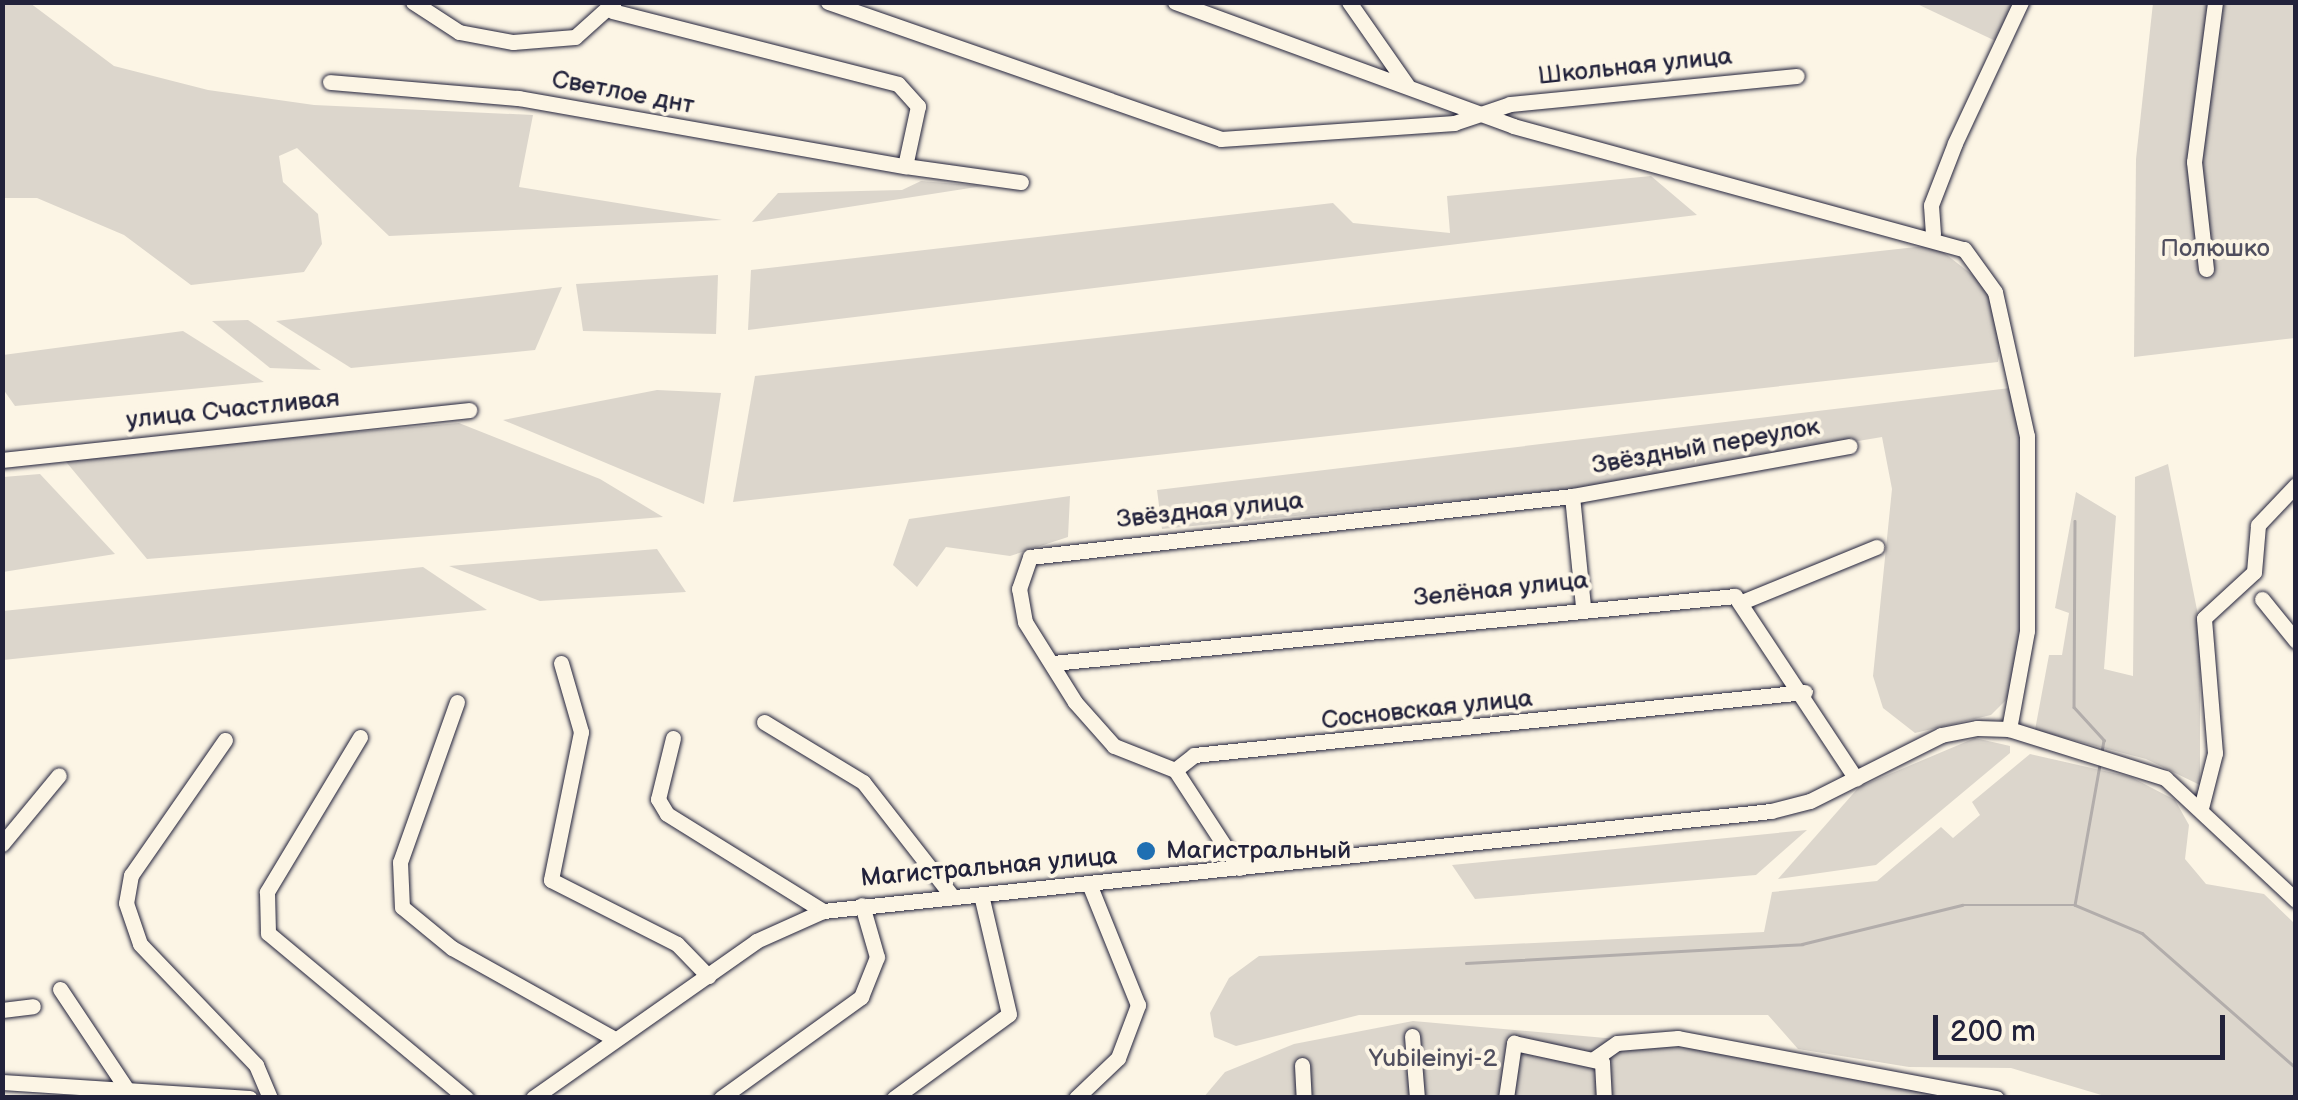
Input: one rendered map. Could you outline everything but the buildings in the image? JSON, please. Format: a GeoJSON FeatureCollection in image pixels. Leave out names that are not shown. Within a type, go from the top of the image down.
{"type":"FeatureCollection","features":[{"type":"Feature","properties":{"kind":"street"},"geometry":{"type":"LineString","coordinates":[[413,2],[459,32],[513,42],[575,37],[613,7],[908,88],[918,106],[904,166]]}},
{"type":"Feature","properties":{"kind":"street","name":"Школьная улица"},"geometry":{"type":"LineString","coordinates":[[828,2],[1221,139],[1480,114],[1797,76]]}},
{"type":"Feature","properties":{"kind":"street"},"geometry":{"type":"LineString","coordinates":[[1175,2],[1480,114],[1634,163],[1932,234],[1964,250],[1994,292],[2022,397],[2032,510],[2027,631],[2010,730]]}},
{"type":"Feature","properties":{"kind":"street"},"geometry":{"type":"LineString","coordinates":[[1349,2],[1408,87]]}},
{"type":"Feature","properties":{"kind":"street"},"geometry":{"type":"LineString","coordinates":[[1932,234],[1931,204],[1954,143],[2021,2]]}},
{"type":"Feature","properties":{"kind":"street"},"geometry":{"type":"LineString","coordinates":[[2206,269],[2194,162],[2215,2]]}},
{"type":"Feature","properties":{"kind":"street","name":"Светлое днт"},"geometry":{"type":"LineString","coordinates":[[330,82],[518,98],[904,166],[1021,182]]}},
{"type":"Feature","properties":{"kind":"street","name":"улица Счастливая"},"geometry":{"type":"LineString","coordinates":[[2,460],[469,410]]}},
{"type":"Feature","properties":{"kind":"street","name":"Звёздный переулок"},"geometry":{"type":"LineString","coordinates":[[1572,496],[1850,446]]}},
{"type":"Feature","properties":{"kind":"street"},"geometry":{"type":"LineString","coordinates":[[2201,808],[2215,753],[2204,618],[2254,572],[2258,525],[2296,485]]}},
{"type":"Feature","properties":{"kind":"street"},"geometry":{"type":"LineString","coordinates":[[1572,496],[1583,606]]}},
{"type":"Feature","properties":{"kind":"street","name":"Звёздная улица"},"geometry":{"type":"LineString","coordinates":[[1175,770],[1114,746],[1026,622],[1020,589],[1037,553],[1572,496]]}},
{"type":"Feature","properties":{"kind":"street"},"geometry":{"type":"LineString","coordinates":[[1856,780],[1806,692],[1744,601],[1876,547]]}},
{"type":"Feature","properties":{"kind":"street","name":"Зелёная улица"},"geometry":{"type":"LineString","coordinates":[[1053,663],[1583,606],[1723,594],[1744,601]]}},
{"type":"Feature","properties":{"kind":"street"},"geometry":{"type":"LineString","coordinates":[[2262,599],[2296,641]]}},
{"type":"Feature","properties":{"kind":"street"},"geometry":{"type":"LineString","coordinates":[[561,663],[580,732],[551,880],[676,944],[708,976]]}},
{"type":"Feature","properties":{"kind":"street","name":"Сосновская улица"},"geometry":{"type":"LineString","coordinates":[[1175,770],[1200,754],[1806,692]]}},
{"type":"Feature","properties":{"kind":"street"},"geometry":{"type":"LineString","coordinates":[[457,702],[400,862],[402,907],[452,948],[615,1039]]}},
{"type":"Feature","properties":{"kind":"street"},"geometry":{"type":"LineString","coordinates":[[764,722],[864,782],[952,896]]}},
{"type":"Feature","properties":{"kind":"street","name":"Магистральная улица"},"geometry":{"type":"LineString","coordinates":[[533,1098],[708,976],[823,911],[1770,811],[1856,780],[1941,735],[2010,730],[2118,758],[2165,778],[2296,900]]}},
{"type":"Feature","properties":{"kind":"street"},"geometry":{"type":"LineString","coordinates":[[360,737],[267,892],[268,932],[466,1098]]}},
{"type":"Feature","properties":{"kind":"street"},"geometry":{"type":"LineString","coordinates":[[673,738],[658,800],[666,814],[823,911]]}},
{"type":"Feature","properties":{"kind":"street"},"geometry":{"type":"LineString","coordinates":[[225,740],[131,875],[126,903],[140,944],[256,1065],[270,1098]]}},
{"type":"Feature","properties":{"kind":"street"},"geometry":{"type":"LineString","coordinates":[[1175,770],[1238,868]]}},
{"type":"Feature","properties":{"kind":"street"},"geometry":{"type":"LineString","coordinates":[[2,844],[59,775]]}},
{"type":"Feature","properties":{"kind":"street"},"geometry":{"type":"LineString","coordinates":[[1076,1098],[1118,1058],[1138,1005],[1089,884]]}},
{"type":"Feature","properties":{"kind":"street"},"geometry":{"type":"LineString","coordinates":[[894,1098],[1009,1014],[980,895]]}},
{"type":"Feature","properties":{"kind":"street"},"geometry":{"type":"LineString","coordinates":[[721,1098],[861,996],[877,957],[862,904]]}},
{"type":"Feature","properties":{"kind":"street"},"geometry":{"type":"LineString","coordinates":[[60,989],[128,1091]]}},
{"type":"Feature","properties":{"kind":"street"},"geometry":{"type":"LineString","coordinates":[[2,1010],[33,1006]]}},
{"type":"Feature","properties":{"kind":"street"},"geometry":{"type":"LineString","coordinates":[[1412,1036],[1417,1098]]}},
{"type":"Feature","properties":{"kind":"street"},"geometry":{"type":"LineString","coordinates":[[1594,1058],[1617,1043],[1678,1038],[1996,1098]]}},
{"type":"Feature","properties":{"kind":"street"},"geometry":{"type":"LineString","coordinates":[[1506,1098],[1514,1043],[1594,1058],[1605,1068],[1604,1098]]}},
{"type":"Feature","properties":{"kind":"street"},"geometry":{"type":"LineString","coordinates":[[1302,1065],[1304,1098]]}},
{"type":"Feature","properties":{"kind":"street"},"geometry":{"type":"LineString","coordinates":[[2,1082],[249,1098]]}},
{"type":"Feature","properties":{"kind":"green space"},"geometry":{"type":"Polygon","coordinates":[[[3,3],[30,3],[114,66],[208,90],[314,105],[533,115],[519,187],[722,220],[389,236],[297,148],[279,156],[283,182],[318,214],[322,244],[304,272],[191,285],[124,235],[37,198],[3,198],[3,3]]]}},
{"type":"Feature","properties":{"kind":"green space"},"geometry":{"type":"Polygon","coordinates":[[[1915,3],[2030,3],[2002,44],[1915,3]]]}},
{"type":"Feature","properties":{"kind":"green space","name":"Полюшко"},"geometry":{"type":"Polygon","coordinates":[[[2153,3],[2295,3],[2295,338],[2134,357],[2136,159],[2153,3]]]}},
{"type":"Feature","properties":{"kind":"green space"},"geometry":{"type":"Polygon","coordinates":[[[1651,176],[1697,215],[748,330],[751,270],[1333,203],[1353,223],[1450,233],[1447,196],[1651,176]]]}},
{"type":"Feature","properties":{"kind":"green space"},"geometry":{"type":"Polygon","coordinates":[[[921,181],[983,186],[752,222],[778,193],[902,190],[921,181]]]}},
{"type":"Feature","properties":{"kind":"green space"},"geometry":{"type":"Polygon","coordinates":[[[1934,245],[2006,301],[1998,362],[733,502],[755,376],[1934,245]]]}},
{"type":"Feature","properties":{"kind":"green space"},"geometry":{"type":"Polygon","coordinates":[[[718,275],[716,334],[583,331],[576,284],[718,275]]]}},
{"type":"Feature","properties":{"kind":"green space"},"geometry":{"type":"Polygon","coordinates":[[[562,287],[535,350],[351,368],[276,321],[562,287]]]}},
{"type":"Feature","properties":{"kind":"green space"},"geometry":{"type":"Polygon","coordinates":[[[248,320],[321,370],[270,368],[212,321],[248,320]]]}},
{"type":"Feature","properties":{"kind":"green space"},"geometry":{"type":"Polygon","coordinates":[[[183,331],[264,382],[15,406],[3,389],[3,355],[183,331]]]}},
{"type":"Feature","properties":{"kind":"green space"},"geometry":{"type":"Polygon","coordinates":[[[2010,388],[2021,404],[2021,636],[2010,696],[1991,715],[1915,733],[1883,708],[1873,676],[1892,489],[1882,437],[1574,489],[1162,529],[1157,490],[2010,388]]]}},
{"type":"Feature","properties":{"kind":"green space"},"geometry":{"type":"Polygon","coordinates":[[[657,390],[721,393],[704,504],[503,420],[657,390]]]}},
{"type":"Feature","properties":{"kind":"green space"},"geometry":{"type":"Polygon","coordinates":[[[459,423],[600,479],[663,517],[147,559],[62,457],[459,423]]]}},
{"type":"Feature","properties":{"kind":"green space"},"geometry":{"type":"Polygon","coordinates":[[[2168,464],[2200,625],[2200,785],[2146,759],[2035,730],[2049,655],[2062,655],[2069,613],[2055,608],[2076,492],[2116,516],[2104,669],[2133,676],[2135,477],[2168,464]]]}},
{"type":"Feature","properties":{"kind":"green space"},"geometry":{"type":"Polygon","coordinates":[[[40,474],[115,554],[3,572],[3,477],[40,474]]]}},
{"type":"Feature","properties":{"kind":"green space"},"geometry":{"type":"Polygon","coordinates":[[[1070,496],[1068,537],[1010,556],[946,547],[917,587],[893,565],[909,519],[1070,496]]]}},
{"type":"Feature","properties":{"kind":"green space"},"geometry":{"type":"Polygon","coordinates":[[[657,549],[686,592],[540,601],[449,566],[657,549]]]}},
{"type":"Feature","properties":{"kind":"green space"},"geometry":{"type":"Polygon","coordinates":[[[423,567],[487,610],[3,660],[3,611],[423,567]]]}},
{"type":"Feature","properties":{"kind":"green space"},"geometry":{"type":"Polygon","coordinates":[[[1975,738],[2010,746],[2010,753],[1876,865],[1778,879],[1859,787],[1975,738]]]}},
{"type":"Feature","properties":{"kind":"green space"},"geometry":{"type":"Polygon","coordinates":[[[2030,754],[2131,777],[2175,800],[2189,825],[2185,859],[2206,884],[2264,894],[2295,924],[2295,1097],[2108,1097],[2011,1068],[1909,1067],[1798,1049],[1768,1015],[1359,1015],[1236,1046],[1214,1037],[1210,1013],[1229,978],[1259,956],[1764,932],[1772,892],[1877,881],[1941,827],[1953,838],[1980,815],[1972,802],[2030,754]]]}},
{"type":"Feature","properties":{"kind":"green space"},"geometry":{"type":"Polygon","coordinates":[[[1807,830],[1756,875],[1475,899],[1452,865],[1807,830]]]}},
{"type":"Feature","properties":{"kind":"green space","name":"Yubileinyi-2"},"geometry":{"type":"Polygon","coordinates":[[[1413,1021],[1662,1043],[1981,1098],[1203,1098],[1225,1072],[1294,1044],[1413,1021]]]}},
{"type":"Feature","properties":{"kind":"waterway"},"geometry":{"type":"LineString","coordinates":[[2075,521],[2074,707],[2104,740],[2102,752]]}},
{"type":"Feature","properties":{"kind":"waterway"},"geometry":{"type":"LineString","coordinates":[[2100,765],[2075,905],[2142,933],[2296,1068]]}},
{"type":"Feature","properties":{"kind":"waterway"},"geometry":{"type":"LineString","coordinates":[[1466,963],[1802,944],[1962,905],[2074,905]]}},
{"type":"Feature","properties":{"kind":"place","name":"Магистральный"},"geometry":{"type":"Point","coordinates":[1146,851]}}]}
